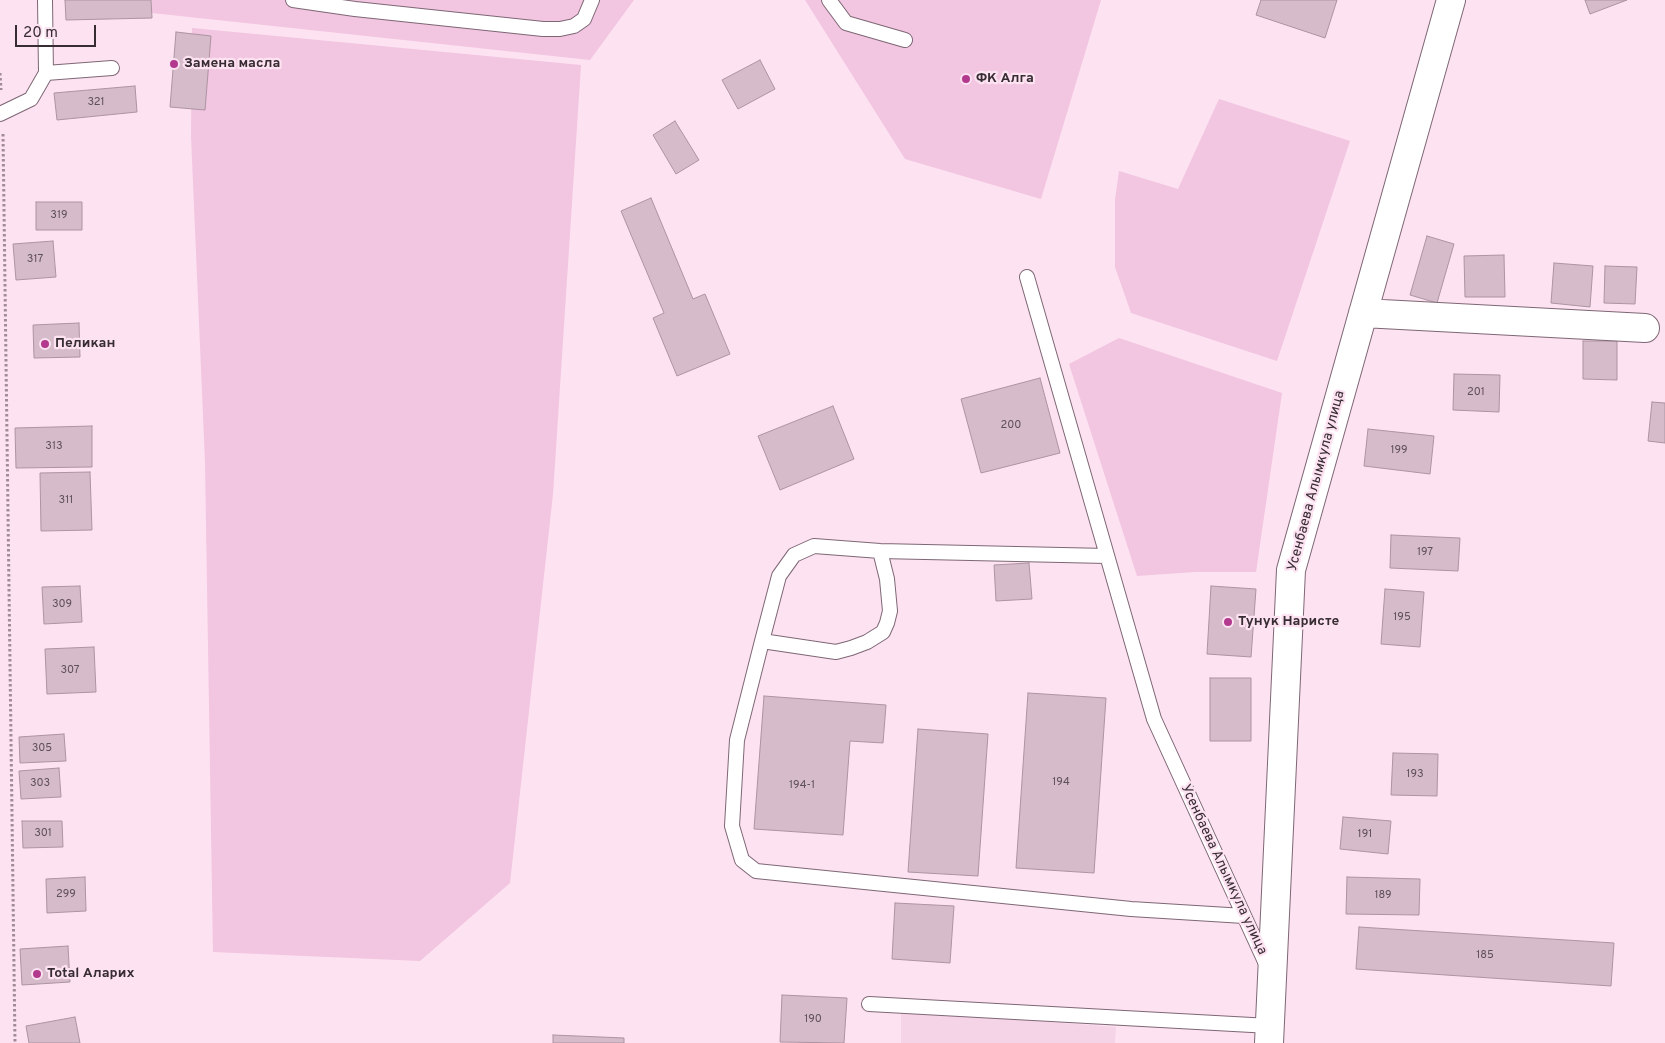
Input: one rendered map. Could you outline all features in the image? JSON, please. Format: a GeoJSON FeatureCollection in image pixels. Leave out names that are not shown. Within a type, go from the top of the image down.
{"type":"FeatureCollection","features":[{"type":"Feature","properties":{"kind":"street","name":"Усенбаева Алымкула улица"},"geometry":{"type":"LineString","coordinates":[[1270,1034],[1291,570],[1363,313],[1454,2]]}},
{"type":"Feature","properties":{"kind":"street"},"geometry":{"type":"LineString","coordinates":[[1363,313],[1646,328]]}},
{"type":"Feature","properties":{"kind":"lane"},"geometry":{"type":"LineString","coordinates":[[1,114],[31,99],[46,73],[45,0]]}},
{"type":"Feature","properties":{"kind":"lane"},"geometry":{"type":"LineString","coordinates":[[293,0],[355,9],[543,29],[560,29],[574,26],[584,18],[592,0]]}},
{"type":"Feature","properties":{"kind":"lane"},"geometry":{"type":"LineString","coordinates":[[830,0],[846,23],[905,40]]}},
{"type":"Feature","properties":{"kind":"lane"},"geometry":{"type":"LineString","coordinates":[[46,73],[112,68]]}},
{"type":"Feature","properties":{"kind":"lane","name":"Усенбаева Алымкула улица"},"geometry":{"type":"LineString","coordinates":[[1027,277],[1154,719],[1272,976]]}},
{"type":"Feature","properties":{"kind":"lane"},"geometry":{"type":"LineString","coordinates":[[1108,556],[880,550],[814,546],[794,555],[779,576],[737,740],[732,826],[742,860],[756,871],[1131,908],[1244,916]]}},
{"type":"Feature","properties":{"kind":"lane"},"geometry":{"type":"LineString","coordinates":[[762,641],[836,652],[867,642],[883,632],[890,611],[887,579],[880,550]]}},
{"type":"Feature","properties":{"kind":"lane"},"geometry":{"type":"LineString","coordinates":[[869,1004],[1270,1034]]}},
{"type":"Feature","properties":{"kind":"path"},"geometry":{"type":"LineString","coordinates":[[1,114],[5,198],[15,1043]]}},
{"type":"Feature","properties":{"kind":"shaded area"},"geometry":{"type":"Polygon","coordinates":[[[151,0],[634,0],[590,60],[152,13],[151,0]]]}},
{"type":"Feature","properties":{"kind":"shaded area","name":"ФК Алга"},"geometry":{"type":"Polygon","coordinates":[[[805,0],[1101,0],[1041,199],[905,159],[805,0]]]}},
{"type":"Feature","properties":{"kind":"shaded area"},"geometry":{"type":"Polygon","coordinates":[[[192,28],[581,65],[553,494],[510,883],[420,961],[213,952],[205,462],[191,136],[192,28]]]}},
{"type":"Feature","properties":{"kind":"shaded area"},"geometry":{"type":"Polygon","coordinates":[[[1219,99],[1350,141],[1277,361],[1131,313],[1115,267],[1115,200],[1119,171],[1178,189],[1219,99]]]}},
{"type":"Feature","properties":{"kind":"shaded area"},"geometry":{"type":"Polygon","coordinates":[[[1119,338],[1282,393],[1256,572],[1195,572],[1137,576],[1069,364],[1119,338]]]}},
{"type":"Feature","properties":{"kind":"shaded area"},"geometry":{"type":"Polygon","coordinates":[[[901,1011],[1116,1027],[1115,1043],[901,1043],[901,1011]]]}},
{"type":"Feature","properties":{"kind":"building"},"geometry":{"type":"Polygon","coordinates":[[[65,0],[151,0],[152,18],[66,20],[65,0]]]}},
{"type":"Feature","properties":{"kind":"building"},"geometry":{"type":"Polygon","coordinates":[[[1261,0],[1337,0],[1325,38],[1256,15],[1261,0]]]}},
{"type":"Feature","properties":{"kind":"building"},"geometry":{"type":"Polygon","coordinates":[[[1585,0],[1627,0],[1590,14],[1585,0]]]}},
{"type":"Feature","properties":{"kind":"building"},"geometry":{"type":"Polygon","coordinates":[[[176,32],[211,36],[205,110],[170,107],[176,32]]]}},
{"type":"Feature","properties":{"kind":"building"},"geometry":{"type":"Polygon","coordinates":[[[760,60],[775,89],[738,109],[722,80],[760,60]]]}},
{"type":"Feature","properties":{"kind":"building"},"geometry":{"type":"Polygon","coordinates":[[[135,86],[137,112],[57,120],[54,93],[135,86]]]}},
{"type":"Feature","properties":{"kind":"building"},"geometry":{"type":"Polygon","coordinates":[[[675,121],[699,160],[676,174],[653,135],[675,121]]]}},
{"type":"Feature","properties":{"kind":"building"},"geometry":{"type":"Polygon","coordinates":[[[651,198],[693,299],[705,294],[730,354],[677,376],[653,318],[664,313],[621,211],[651,198]]]}},
{"type":"Feature","properties":{"kind":"building"},"geometry":{"type":"Polygon","coordinates":[[[36,202],[82,202],[82,230],[36,230],[36,202]]]}},
{"type":"Feature","properties":{"kind":"building"},"geometry":{"type":"Polygon","coordinates":[[[1427,236],[1454,244],[1437,303],[1410,295],[1427,236]]]}},
{"type":"Feature","properties":{"kind":"building"},"geometry":{"type":"Polygon","coordinates":[[[53,241],[56,277],[16,280],[13,244],[53,241]]]}},
{"type":"Feature","properties":{"kind":"building"},"geometry":{"type":"Polygon","coordinates":[[[1504,255],[1505,297],[1465,297],[1464,256],[1504,255]]]}},
{"type":"Feature","properties":{"kind":"building"},"geometry":{"type":"Polygon","coordinates":[[[1554,263],[1593,266],[1590,307],[1551,303],[1554,263]]]}},
{"type":"Feature","properties":{"kind":"building"},"geometry":{"type":"Polygon","coordinates":[[[1605,266],[1637,267],[1635,304],[1604,303],[1605,266]]]}},
{"type":"Feature","properties":{"kind":"building"},"geometry":{"type":"Polygon","coordinates":[[[79,323],[80,357],[34,358],[33,325],[79,323]]]}},
{"type":"Feature","properties":{"kind":"building"},"geometry":{"type":"Polygon","coordinates":[[[1583,341],[1617,341],[1617,380],[1583,379],[1583,341]]]}},
{"type":"Feature","properties":{"kind":"building"},"geometry":{"type":"Polygon","coordinates":[[[1454,374],[1500,375],[1499,412],[1453,410],[1454,374]]]}},
{"type":"Feature","properties":{"kind":"building"},"geometry":{"type":"Polygon","coordinates":[[[1040,378],[1060,453],[981,473],[961,399],[1040,378]]]}},
{"type":"Feature","properties":{"kind":"building"},"geometry":{"type":"Polygon","coordinates":[[[1652,402],[1665,403],[1665,443],[1648,441],[1652,402]]]}},
{"type":"Feature","properties":{"kind":"building"},"geometry":{"type":"Polygon","coordinates":[[[833,406],[854,459],[780,490],[758,436],[833,406]]]}},
{"type":"Feature","properties":{"kind":"building"},"geometry":{"type":"Polygon","coordinates":[[[92,426],[92,467],[16,468],[15,428],[92,426]]]}},
{"type":"Feature","properties":{"kind":"building"},"geometry":{"type":"Polygon","coordinates":[[[1368,429],[1434,436],[1430,474],[1364,466],[1368,429]]]}},
{"type":"Feature","properties":{"kind":"building"},"geometry":{"type":"Polygon","coordinates":[[[90,472],[92,530],[41,531],[40,473],[90,472]]]}},
{"type":"Feature","properties":{"kind":"building"},"geometry":{"type":"Polygon","coordinates":[[[1391,535],[1460,538],[1458,571],[1390,568],[1391,535]]]}},
{"type":"Feature","properties":{"kind":"building"},"geometry":{"type":"Polygon","coordinates":[[[1029,563],[1032,599],[996,601],[994,565],[1029,563]]]}},
{"type":"Feature","properties":{"kind":"building"},"geometry":{"type":"Polygon","coordinates":[[[80,586],[82,622],[44,624],[42,587],[80,586]]]}},
{"type":"Feature","properties":{"kind":"building"},"geometry":{"type":"Polygon","coordinates":[[[1211,586],[1256,589],[1251,657],[1207,654],[1211,586]]]}},
{"type":"Feature","properties":{"kind":"building"},"geometry":{"type":"Polygon","coordinates":[[[1385,589],[1424,592],[1420,647],[1381,644],[1385,589]]]}},
{"type":"Feature","properties":{"kind":"building"},"geometry":{"type":"Polygon","coordinates":[[[94,647],[96,692],[47,694],[45,649],[94,647]]]}},
{"type":"Feature","properties":{"kind":"building"},"geometry":{"type":"Polygon","coordinates":[[[1210,678],[1251,678],[1251,741],[1210,741],[1210,678]]]}},
{"type":"Feature","properties":{"kind":"building"},"geometry":{"type":"Polygon","coordinates":[[[1028,693],[1106,698],[1094,873],[1016,868],[1028,693]]]}},
{"type":"Feature","properties":{"kind":"building"},"geometry":{"type":"Polygon","coordinates":[[[764,696],[886,705],[883,743],[850,741],[843,835],[754,829],[764,696]]]}},
{"type":"Feature","properties":{"kind":"building"},"geometry":{"type":"Polygon","coordinates":[[[918,729],[988,734],[978,876],[908,872],[918,729]]]}},
{"type":"Feature","properties":{"kind":"building"},"geometry":{"type":"Polygon","coordinates":[[[64,734],[66,761],[20,763],[19,737],[64,734]]]}},
{"type":"Feature","properties":{"kind":"building"},"geometry":{"type":"Polygon","coordinates":[[[1393,753],[1438,754],[1437,796],[1391,795],[1393,753]]]}},
{"type":"Feature","properties":{"kind":"building"},"geometry":{"type":"Polygon","coordinates":[[[59,768],[61,797],[21,799],[19,771],[59,768]]]}},
{"type":"Feature","properties":{"kind":"building"},"geometry":{"type":"Polygon","coordinates":[[[1343,817],[1391,821],[1388,854],[1340,849],[1343,817]]]}},
{"type":"Feature","properties":{"kind":"building"},"geometry":{"type":"Polygon","coordinates":[[[22,821],[62,821],[63,847],[23,848],[22,821]]]}},
{"type":"Feature","properties":{"kind":"building"},"geometry":{"type":"Polygon","coordinates":[[[85,877],[86,911],[47,913],[46,879],[85,877]]]}},
{"type":"Feature","properties":{"kind":"building"},"geometry":{"type":"Polygon","coordinates":[[[1347,877],[1420,879],[1419,915],[1346,914],[1347,877]]]}},
{"type":"Feature","properties":{"kind":"building"},"geometry":{"type":"Polygon","coordinates":[[[895,903],[954,906],[950,963],[892,959],[895,903]]]}},
{"type":"Feature","properties":{"kind":"building"},"geometry":{"type":"Polygon","coordinates":[[[1359,927],[1614,943],[1611,986],[1356,969],[1359,927]]]}},
{"type":"Feature","properties":{"kind":"building"},"geometry":{"type":"Polygon","coordinates":[[[68,946],[70,982],[22,985],[20,949],[68,946]]]}},
{"type":"Feature","properties":{"kind":"building"},"geometry":{"type":"Polygon","coordinates":[[[782,995],[847,998],[844,1043],[780,1042],[782,995]]]}},
{"type":"Feature","properties":{"kind":"building"},"geometry":{"type":"Polygon","coordinates":[[[75,1017],[80,1043],[29,1043],[26,1026],[75,1017]]]}},
{"type":"Feature","properties":{"kind":"building"},"geometry":{"type":"Polygon","coordinates":[[[553,1035],[624,1038],[624,1043],[553,1043],[553,1035]]]}},
{"type":"Feature","properties":{"kind":"place","name":"Замена масла"},"geometry":{"type":"Point","coordinates":[174,64]}},
{"type":"Feature","properties":{"kind":"place","name":"ФК Алга"},"geometry":{"type":"Point","coordinates":[966,79]}},
{"type":"Feature","properties":{"kind":"place","name":"Пеликан"},"geometry":{"type":"Point","coordinates":[45,344]}},
{"type":"Feature","properties":{"kind":"place","name":"Тунук Наристе"},"geometry":{"type":"Point","coordinates":[1228,622]}},
{"type":"Feature","properties":{"kind":"place","name":"Total Аларих"},"geometry":{"type":"Point","coordinates":[37,974]}}]}
